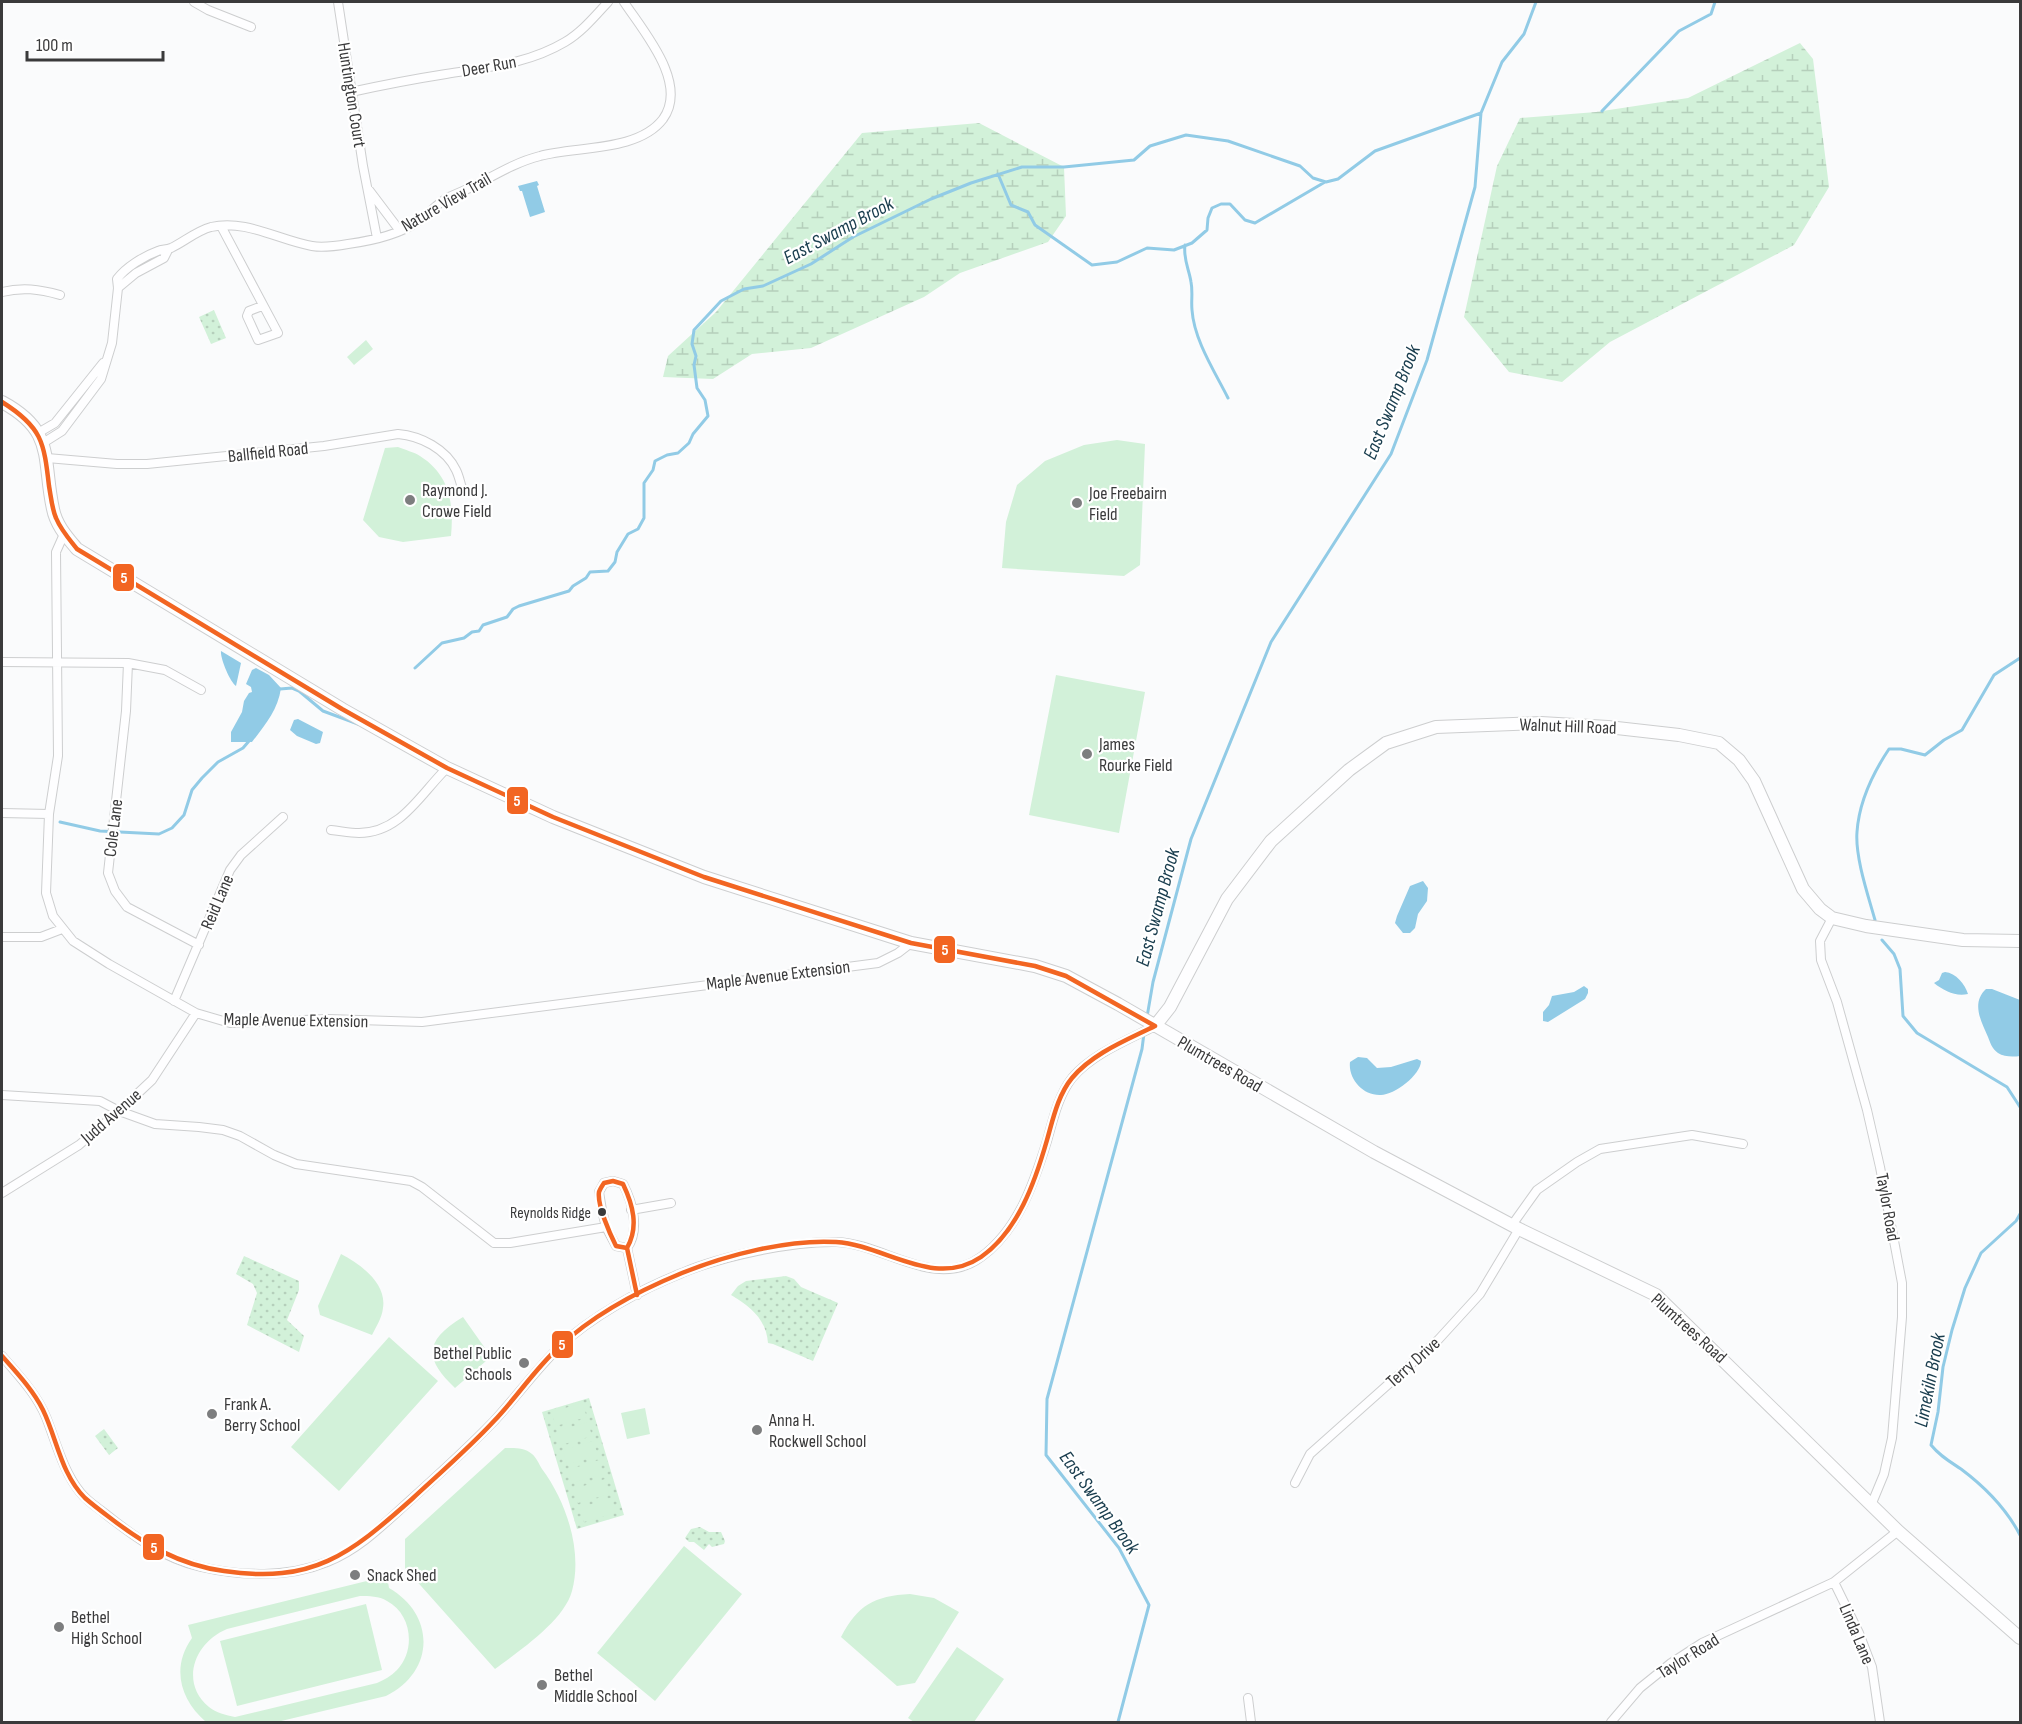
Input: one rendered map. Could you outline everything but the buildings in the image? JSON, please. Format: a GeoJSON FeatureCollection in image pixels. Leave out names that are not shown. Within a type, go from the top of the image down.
{"type":"FeatureCollection","features":[{"type":"Feature","properties":{"kind":"main road"},"geometry":{"type":"LineString","coordinates":[[2,402],[31,422],[40,438],[47,458],[53,511],[64,534]]}},
{"type":"Feature","properties":{"kind":"main road","name":"Plumtrees Road"},"geometry":{"type":"LineString","coordinates":[[64,534],[77,549],[342,709],[447,768],[553,818],[704,877],[911,943],[1047,970],[1078,981],[1374,1152],[1516,1227],[1656,1294],[1872,1503],[1898,1531],[2020,1638]]}},
{"type":"Feature","properties":{"kind":"main road","name":"Walnut Hill Road"},"geometry":{"type":"LineString","coordinates":[[1153,1026],[1170,1007],[1227,899],[1271,841],[1349,770],[1386,743],[1436,727],[1541,723],[1608,726],[1679,735],[1719,743],[1739,760],[1754,781],[1803,889],[1820,909],[1832,918]]}},
{"type":"Feature","properties":{"kind":"main road"},"geometry":{"type":"LineString","coordinates":[[1832,918],[1866,926],[1963,940],[2020,941]]}},
{"type":"Feature","properties":{"kind":"street"},"geometry":{"type":"LineString","coordinates":[[195,2],[208,10],[251,27]]}},
{"type":"Feature","properties":{"kind":"street","name":"Huntington Court"},"geometry":{"type":"LineString","coordinates":[[338,2],[366,188],[377,238]]}},
{"type":"Feature","properties":{"kind":"street","name":"Deer Run"},"geometry":{"type":"LineString","coordinates":[[351,92],[404,80],[500,67],[535,57],[579,33],[608,2]]}},
{"type":"Feature","properties":{"kind":"street","name":"Nature View Trail"},"geometry":{"type":"LineString","coordinates":[[40,438],[62,431],[93,392],[101,379],[112,343],[117,279],[122,273],[159,250],[168,250],[202,231],[221,226],[246,227],[315,247],[341,246],[377,238],[400,231],[417,222],[448,197],[510,167],[540,156],[631,140],[648,132],[663,118],[669,105],[671,90],[669,75],[662,60],[624,2]]}},
{"type":"Feature","properties":{"kind":"street","name":"Huntington Court"},"geometry":{"type":"LineString","coordinates":[[366,188],[400,231]]}},
{"type":"Feature","properties":{"kind":"street"},"geometry":{"type":"LineString","coordinates":[[221,226],[262,306]]}},
{"type":"Feature","properties":{"kind":"street"},"geometry":{"type":"LineString","coordinates":[[2,292],[37,289],[60,295]]}},
{"type":"Feature","properties":{"kind":"street","name":"Ballfield Road"},"geometry":{"type":"LineString","coordinates":[[47,458],[147,464],[324,446],[398,434],[410,435],[438,450],[451,462],[462,488]]}},
{"type":"Feature","properties":{"kind":"street","name":"Maple Avenue Extension"},"geometry":{"type":"LineString","coordinates":[[64,534],[56,552],[58,756],[49,814],[46,893],[53,916],[73,941],[196,1013],[230,1023],[328,1020],[422,1022],[878,963],[898,953],[911,943]]}},
{"type":"Feature","properties":{"kind":"street"},"geometry":{"type":"LineString","coordinates":[[2,662],[128,663],[165,670],[201,690]]}},
{"type":"Feature","properties":{"kind":"street","name":"Cole Lane"},"geometry":{"type":"LineString","coordinates":[[128,663],[126,711],[108,873],[115,891],[127,907],[199,945]]}},
{"type":"Feature","properties":{"kind":"street"},"geometry":{"type":"LineString","coordinates":[[331,830],[361,833],[383,828],[402,817],[447,768]]}},
{"type":"Feature","properties":{"kind":"street"},"geometry":{"type":"LineString","coordinates":[[2,813],[49,814]]}},
{"type":"Feature","properties":{"kind":"street","name":"Reid Lane"},"geometry":{"type":"LineString","coordinates":[[174,1001],[230,870],[241,855],[283,817]]}},
{"type":"Feature","properties":{"kind":"street","name":"Taylor Road"},"geometry":{"type":"LineString","coordinates":[[1832,918],[1820,941],[1821,960],[1837,1002],[1867,1110],[1881,1167],[1902,1283],[1902,1317],[1892,1438],[1884,1474],[1872,1503]]}},
{"type":"Feature","properties":{"kind":"street"},"geometry":{"type":"LineString","coordinates":[[2,937],[41,937],[62,929]]}},
{"type":"Feature","properties":{"kind":"street","name":"Judd Avenue"},"geometry":{"type":"LineString","coordinates":[[2,1192],[79,1145],[119,1111],[152,1080],[196,1013]]}},
{"type":"Feature","properties":{"kind":"street"},"geometry":{"type":"LineString","coordinates":[[2,1356],[27,1384],[40,1405],[59,1453],[80,1494],[131,1535],[164,1554],[200,1567],[223,1572],[262,1574],[293,1572],[323,1564],[354,1549],[466,1449],[558,1349],[575,1334],[637,1295],[679,1274],[746,1254],[815,1243],[852,1243],[933,1270],[950,1270],[976,1261],[999,1240],[1015,1219],[1030,1192],[1056,1110],[1071,1079],[1095,1059],[1153,1026]]}},
{"type":"Feature","properties":{"kind":"street"},"geometry":{"type":"LineString","coordinates":[[2,1095],[100,1101],[119,1111],[155,1124],[223,1130],[296,1164],[411,1181],[494,1243],[510,1244],[606,1227]]}},
{"type":"Feature","properties":{"kind":"street","name":"Terry Drive"},"geometry":{"type":"LineString","coordinates":[[1295,1483],[1310,1454],[1438,1340],[1480,1294],[1537,1190],[1600,1149],[1692,1135],[1743,1144]]}},
{"type":"Feature","properties":{"kind":"street"},"geometry":{"type":"LineString","coordinates":[[627,1248],[616,1246],[606,1227],[599,1192],[604,1183],[613,1180],[623,1184],[632,1210],[635,1227],[632,1241],[627,1248],[637,1295]]}},
{"type":"Feature","properties":{"kind":"street"},"geometry":{"type":"LineString","coordinates":[[632,1210],[671,1203]]}},
{"type":"Feature","properties":{"kind":"street","name":"Taylor Road"},"geometry":{"type":"LineString","coordinates":[[1611,1722],[1640,1688],[1671,1663],[1702,1643],[1834,1582],[1898,1531]]}},
{"type":"Feature","properties":{"kind":"street","name":"Linda Lane"},"geometry":{"type":"LineString","coordinates":[[1834,1582],[1872,1667],[1880,1722]]}},
{"type":"Feature","properties":{"kind":"street"},"geometry":{"type":"LineString","coordinates":[[1248,1698],[1251,1722]]}},
{"type":"Feature","properties":{"kind":"green space"},"geometry":{"type":"Polygon","coordinates":[[[1800,43],[1813,59],[1829,187],[1794,245],[1610,342],[1562,382],[1509,372],[1464,317],[1497,166],[1520,118],[1596,112],[1688,98],[1800,43]]]}},
{"type":"Feature","properties":{"kind":"green space"},"geometry":{"type":"Polygon","coordinates":[[[979,123],[1064,167],[1066,216],[1048,242],[960,273],[924,297],[811,348],[752,354],[713,379],[663,377],[668,356],[716,312],[862,133],[979,123]]]}},
{"type":"Feature","properties":{"kind":"green space"},"geometry":{"type":"Polygon","coordinates":[[[214,310],[226,338],[211,344],[199,317],[214,310]]]}},
{"type":"Feature","properties":{"kind":"green space"},"geometry":{"type":"Polygon","coordinates":[[[366,340],[373,349],[354,365],[347,357],[366,340]]]}},
{"type":"Feature","properties":{"kind":"green space","name":"Joe Freebairn Field"},"geometry":{"type":"Polygon","coordinates":[[[1117,440],[1145,444],[1140,565],[1124,576],[1002,568],[1006,522],[1017,485],[1045,461],[1084,445],[1117,440]]]}},
{"type":"Feature","properties":{"kind":"green space","name":"Raymond J. Crowe Field"},"geometry":{"type":"Polygon","coordinates":[[[398,447],[420,456],[438,472],[444,481],[452,513],[451,536],[403,542],[379,537],[363,520],[385,448],[398,447]]]}},
{"type":"Feature","properties":{"kind":"green space","name":"James Rourke Field"},"geometry":{"type":"Polygon","coordinates":[[[1056,675],[1145,692],[1119,833],[1029,815],[1056,675]]]}},
{"type":"Feature","properties":{"kind":"green space"},"geometry":{"type":"Polygon","coordinates":[[[341,1254],[371,1275],[381,1290],[382,1312],[372,1335],[320,1315],[318,1306],[341,1254]]]}},
{"type":"Feature","properties":{"kind":"green space"},"geometry":{"type":"Polygon","coordinates":[[[244,1256],[299,1281],[299,1290],[287,1320],[304,1336],[299,1352],[247,1325],[257,1293],[253,1284],[236,1274],[244,1256]]]}},
{"type":"Feature","properties":{"kind":"green space"},"geometry":{"type":"Polygon","coordinates":[[[786,1276],[794,1279],[801,1287],[838,1303],[813,1361],[768,1343],[761,1320],[745,1304],[731,1295],[738,1286],[746,1281],[786,1276]]]}},
{"type":"Feature","properties":{"kind":"green space"},"geometry":{"type":"Polygon","coordinates":[[[463,1317],[487,1351],[486,1361],[455,1388],[437,1367],[433,1358],[433,1350],[441,1334],[463,1317]]]}},
{"type":"Feature","properties":{"kind":"green space"},"geometry":{"type":"Polygon","coordinates":[[[389,1337],[438,1381],[339,1491],[291,1447],[389,1337]]]}},
{"type":"Feature","properties":{"kind":"green space"},"geometry":{"type":"Polygon","coordinates":[[[589,1398],[624,1515],[577,1529],[542,1412],[589,1398]]]}},
{"type":"Feature","properties":{"kind":"green space"},"geometry":{"type":"Polygon","coordinates":[[[582,1403],[587,1417],[556,1426],[551,1412],[582,1403]]]}},
{"type":"Feature","properties":{"kind":"green space"},"geometry":{"type":"Polygon","coordinates":[[[645,1408],[650,1434],[627,1439],[621,1413],[645,1408]]]}},
{"type":"Feature","properties":{"kind":"green space"},"geometry":{"type":"Polygon","coordinates":[[[588,1422],[592,1436],[561,1445],[557,1431],[588,1422]]]}},
{"type":"Feature","properties":{"kind":"green space"},"geometry":{"type":"Polygon","coordinates":[[[104,1429],[118,1448],[109,1455],[95,1436],[104,1429]]]}},
{"type":"Feature","properties":{"kind":"green space"},"geometry":{"type":"Polygon","coordinates":[[[593,1441],[598,1455],[567,1465],[563,1450],[593,1441]]]}},
{"type":"Feature","properties":{"kind":"green space"},"geometry":{"type":"Polygon","coordinates":[[[505,1448],[522,1449],[532,1454],[551,1482],[570,1527],[574,1543],[575,1576],[572,1591],[560,1613],[540,1634],[495,1669],[405,1568],[405,1539],[505,1448]]]}},
{"type":"Feature","properties":{"kind":"green space"},"geometry":{"type":"Polygon","coordinates":[[[599,1460],[603,1474],[572,1483],[568,1470],[599,1460]]]}},
{"type":"Feature","properties":{"kind":"green space"},"geometry":{"type":"Polygon","coordinates":[[[605,1479],[609,1494],[578,1503],[574,1489],[605,1479]]]}},
{"type":"Feature","properties":{"kind":"green space"},"geometry":{"type":"Polygon","coordinates":[[[610,1498],[615,1513],[584,1522],[580,1508],[610,1498]]]}},
{"type":"Feature","properties":{"kind":"green space"},"geometry":{"type":"Polygon","coordinates":[[[700,1527],[709,1532],[721,1532],[724,1544],[712,1547],[709,1544],[704,1550],[685,1538],[691,1529],[700,1527]]]}},
{"type":"Feature","properties":{"kind":"green space"},"geometry":{"type":"Polygon","coordinates":[[[684,1546],[742,1594],[655,1701],[597,1653],[684,1546]]]}},
{"type":"Feature","properties":{"kind":"green space"},"geometry":{"type":"Polygon","coordinates":[[[387,1576],[389,1588],[404,1599],[415,1613],[422,1628],[424,1643],[421,1658],[414,1673],[402,1686],[386,1696],[277,1722],[206,1722],[190,1704],[181,1683],[182,1660],[192,1638],[188,1625],[387,1576]],[[360,1596],[227,1629],[216,1635],[206,1643],[195,1664],[193,1675],[200,1697],[215,1711],[235,1717],[377,1683],[387,1678],[397,1670],[407,1653],[409,1643],[406,1623],[402,1614],[387,1601],[377,1597],[360,1596]]]}},
{"type":"Feature","properties":{"kind":"green space"},"geometry":{"type":"Polygon","coordinates":[[[910,1594],[934,1598],[959,1612],[915,1683],[897,1686],[841,1637],[854,1617],[868,1604],[886,1597],[910,1594]]]}},
{"type":"Feature","properties":{"kind":"green space"},"geometry":{"type":"Polygon","coordinates":[[[366,1604],[382,1670],[237,1706],[220,1641],[366,1604]]]}},
{"type":"Feature","properties":{"kind":"green space"},"geometry":{"type":"Polygon","coordinates":[[[957,1647],[1004,1679],[974,1722],[914,1722],[908,1718],[957,1647]]]}},
{"type":"Feature","properties":{"kind":"water"},"geometry":{"type":"Polygon","coordinates":[[[537,181],[545,212],[530,217],[522,191],[518,186],[537,181]]]}},
{"type":"Feature","properties":{"kind":"water"},"geometry":{"type":"Polygon","coordinates":[[[221,651],[241,663],[236,686],[226,670],[221,651]]]}},
{"type":"Feature","properties":{"kind":"water"},"geometry":{"type":"Polygon","coordinates":[[[256,668],[269,675],[281,688],[277,703],[252,742],[231,742],[231,732],[242,712],[244,701],[252,692],[251,687],[246,684],[252,670],[256,668]]]}},
{"type":"Feature","properties":{"kind":"water"},"geometry":{"type":"Polygon","coordinates":[[[298,719],[323,732],[320,743],[316,744],[297,736],[290,730],[294,720],[298,719]]]}},
{"type":"Feature","properties":{"kind":"water"},"geometry":{"type":"Polygon","coordinates":[[[1423,881],[1428,888],[1427,901],[1418,914],[1415,928],[1410,933],[1403,933],[1395,923],[1397,916],[1410,886],[1423,881]]]}},
{"type":"Feature","properties":{"kind":"water"},"geometry":{"type":"Polygon","coordinates":[[[1945,972],[1953,974],[1960,980],[1968,994],[1950,993],[1934,983],[1945,972]]]}},
{"type":"Feature","properties":{"kind":"water"},"geometry":{"type":"Polygon","coordinates":[[[1584,986],[1588,989],[1585,999],[1548,1022],[1543,1021],[1543,1012],[1552,996],[1574,992],[1584,986]]]}},
{"type":"Feature","properties":{"kind":"water"},"geometry":{"type":"Polygon","coordinates":[[[1986,989],[1992,989],[2020,1000],[2020,1056],[2003,1055],[1992,1045],[1978,1006],[1981,994],[1986,989]]]}},
{"type":"Feature","properties":{"kind":"water"},"geometry":{"type":"Polygon","coordinates":[[[1358,1057],[1367,1058],[1377,1068],[1391,1067],[1417,1059],[1421,1061],[1417,1072],[1406,1083],[1393,1092],[1374,1095],[1358,1085],[1351,1074],[1350,1062],[1358,1057]]]}},
{"type":"Feature","properties":{"kind":"waterway","name":"East Swamp Brook"},"geometry":{"type":"LineString","coordinates":[[1147,1017],[1153,982],[1191,839],[1271,642],[1391,454],[1427,360],[1475,187],[1481,113],[1502,62],[1524,34],[1536,2]]}},
{"type":"Feature","properties":{"kind":"waterway"},"geometry":{"type":"LineString","coordinates":[[1602,111],[1679,31],[1711,14],[1715,2]]}},
{"type":"Feature","properties":{"kind":"waterway","name":"East Swamp Brook"},"geometry":{"type":"LineString","coordinates":[[415,668],[442,643],[464,638],[472,632],[479,631],[483,625],[507,617],[513,609],[519,606],[569,591],[590,572],[608,571],[615,562],[617,552],[628,534],[638,529],[644,518],[644,483],[653,470],[655,461],[678,453],[689,443],[693,434],[708,416],[705,400],[697,388],[694,365],[696,356],[692,344],[694,330],[721,301],[744,289],[763,286],[811,264],[853,237],[931,199],[971,183],[1022,167],[1064,167],[1134,160],[1150,146],[1186,135],[1228,141],[1300,166],[1313,178],[1326,182],[1338,179],[1375,151],[1481,113]]}},
{"type":"Feature","properties":{"kind":"waterway"},"geometry":{"type":"LineString","coordinates":[[998,174],[1011,205],[1028,212],[1035,225],[1092,265],[1117,262],[1147,248],[1174,250],[1192,243],[1207,230],[1212,208],[1221,204],[1230,204],[1245,220],[1255,223],[1325,182]]}},
{"type":"Feature","properties":{"kind":"waterway"},"geometry":{"type":"LineString","coordinates":[[1185,245],[1185,259],[1192,286],[1192,310],[1197,333],[1228,398]]}},
{"type":"Feature","properties":{"kind":"waterway","name":"Limekiln Brook"},"geometry":{"type":"LineString","coordinates":[[1875,920],[1860,864],[1857,832],[1864,799],[1878,768],[1889,749],[1901,749],[1925,755],[1962,730],[1994,675],[2020,658]]}},
{"type":"Feature","properties":{"kind":"waterway","name":"East Swamp Brook"},"geometry":{"type":"LineString","coordinates":[[280,689],[292,688],[299,691],[323,711],[358,724]]}},
{"type":"Feature","properties":{"kind":"waterway","name":"East Swamp Brook"},"geometry":{"type":"LineString","coordinates":[[60,822],[100,831],[159,834],[172,828],[184,815],[192,790],[202,778],[218,762],[243,748],[249,741]]}},
{"type":"Feature","properties":{"kind":"waterway","name":"Limekiln Brook"},"geometry":{"type":"LineString","coordinates":[[1882,940],[1894,954],[1900,969],[1903,1016],[1917,1033],[2007,1087],[2020,1107]]}},
{"type":"Feature","properties":{"kind":"waterway","name":"East Swamp Brook"},"geometry":{"type":"LineString","coordinates":[[1118,1722],[1149,1605],[1119,1548],[1046,1455],[1047,1399],[1142,1049],[1144,1033]]}},
{"type":"Feature","properties":{"kind":"waterway","name":"Limekiln Brook"},"geometry":{"type":"LineString","coordinates":[[2020,1214],[2016,1221],[1981,1253],[1965,1288],[1943,1367],[1938,1412],[1931,1445],[1987,1491],[2002,1507],[2020,1535]]}},
{"type":"Feature","properties":{"kind":"transit line","name":"5"},"geometry":{"type":"LineString","coordinates":[[2,402],[26,419],[39,437],[55,514],[77,549],[342,709],[447,768],[553,817],[704,877],[911,943],[1035,966],[1066,976],[1155,1026]]}},
{"type":"Feature","properties":{"kind":"transit line","name":"5"},"geometry":{"type":"LineString","coordinates":[[2,1356],[39,1403],[65,1467],[77,1489],[88,1501],[122,1527],[163,1552],[208,1568],[255,1574],[306,1569],[328,1561],[369,1536],[484,1431],[559,1347],[587,1324],[617,1304],[649,1288],[718,1260],[798,1243],[836,1242],[854,1245],[909,1263],[945,1269],[963,1266],[981,1257],[1005,1234],[1031,1189],[1054,1116],[1072,1078],[1100,1054],[1155,1026]]}},
{"type":"Feature","properties":{"kind":"transit line","name":"5"},"geometry":{"type":"LineString","coordinates":[[613,1181],[623,1184],[632,1208],[634,1224],[627,1248],[616,1246],[600,1204],[601,1188],[604,1183],[613,1181]]}},
{"type":"Feature","properties":{"kind":"transit line","name":"5"},"geometry":{"type":"LineString","coordinates":[[627,1248],[637,1295]]}},
{"type":"Feature","properties":{"kind":"place","name":"Raymond J. Crowe Field"},"geometry":{"type":"Point","coordinates":[410,500]}},
{"type":"Feature","properties":{"kind":"place","name":"Joe Freebairn Field"},"geometry":{"type":"Point","coordinates":[1077,503]}},
{"type":"Feature","properties":{"kind":"place","name":"James Rourke Field"},"geometry":{"type":"Point","coordinates":[1087,754]}},
{"type":"Feature","properties":{"kind":"place","name":"Reynolds Ridge"},"geometry":{"type":"Point","coordinates":[602,1212]}},
{"type":"Feature","properties":{"kind":"place","name":"Bethel Public Schools"},"geometry":{"type":"Point","coordinates":[524,1363]}},
{"type":"Feature","properties":{"kind":"place","name":"Frank A. Berry School"},"geometry":{"type":"Point","coordinates":[212,1414]}},
{"type":"Feature","properties":{"kind":"place","name":"Anna H. Rockwell School"},"geometry":{"type":"Point","coordinates":[757,1430]}},
{"type":"Feature","properties":{"kind":"place","name":"Snack Shed"},"geometry":{"type":"Point","coordinates":[355,1575]}},
{"type":"Feature","properties":{"kind":"place","name":"Bethel High School"},"geometry":{"type":"Point","coordinates":[59,1627]}},
{"type":"Feature","properties":{"kind":"place","name":"Bethel Middle School"},"geometry":{"type":"Point","coordinates":[542,1685]}}]}
